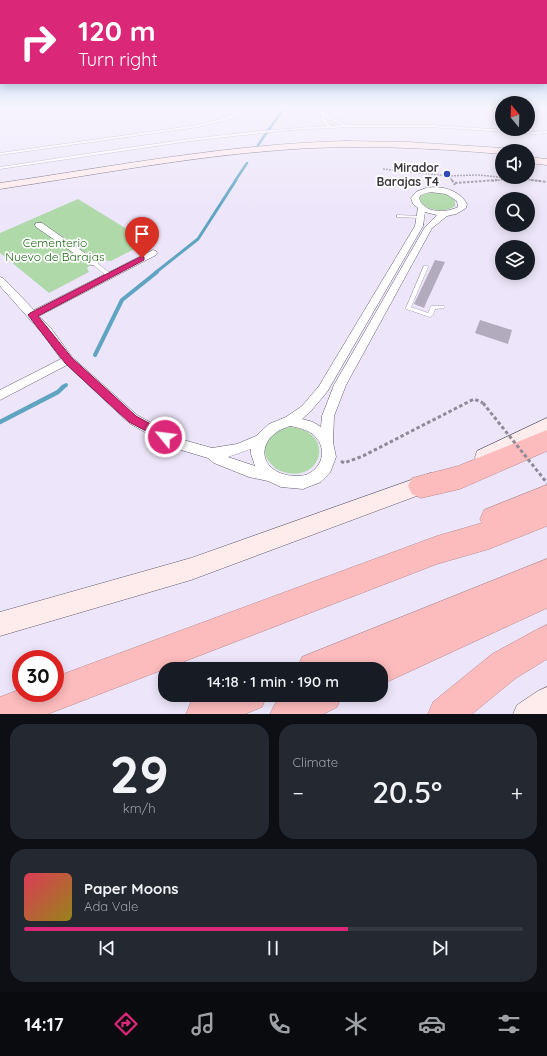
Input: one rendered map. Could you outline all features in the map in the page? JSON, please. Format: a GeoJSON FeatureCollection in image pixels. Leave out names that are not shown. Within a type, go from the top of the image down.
{"type":"FeatureCollection","features":[{"type":"Feature","properties":{"kind":"highway"},"geometry":{"type":"LineString","coordinates":[[422,486],[460,477],[547,440]]}},
{"type":"Feature","properties":{"kind":"highway"},"geometry":{"type":"LineString","coordinates":[[437,550],[482,523],[547,496]]}},
{"type":"Feature","properties":{"kind":"highway"},"geometry":{"type":"LineString","coordinates":[[2,714],[437,550],[489,535],[547,513]]}},
{"type":"Feature","properties":{"kind":"highway"},"geometry":{"type":"LineString","coordinates":[[331,662],[547,574]]}},
{"type":"Feature","properties":{"kind":"highway"},"geometry":{"type":"LineString","coordinates":[[388,664],[547,592]]}},
{"type":"Feature","properties":{"kind":"highway"},"geometry":{"type":"LineString","coordinates":[[445,714],[504,666],[547,641]]}},
{"type":"Feature","properties":{"kind":"highway"},"geometry":{"type":"LineString","coordinates":[[203,714],[233,702]]}},
{"type":"Feature","properties":{"kind":"highway"},"geometry":{"type":"LineString","coordinates":[[288,714],[311,702]]}},
{"type":"Feature","properties":{"kind":"street"},"geometry":{"type":"LineString","coordinates":[[0,186],[180,159],[294,146],[380,144],[424,145],[495,150]]}},
{"type":"Feature","properties":{"kind":"street"},"geometry":{"type":"LineString","coordinates":[[0,193],[184,164],[251,156],[303,152],[368,150],[412,151],[495,157]]}},
{"type":"Feature","properties":{"kind":"street"},"geometry":{"type":"LineString","coordinates":[[535,155],[547,156]]}},
{"type":"Feature","properties":{"kind":"street"},"geometry":{"type":"LineString","coordinates":[[535,161],[547,162]]}},
{"type":"Feature","properties":{"kind":"street"},"geometry":{"type":"LineString","coordinates":[[290,421],[306,410],[323,390],[419,226],[420,213],[414,200],[417,193],[436,190],[452,193],[461,200],[463,204],[462,208],[452,214],[420,213]]}},
{"type":"Feature","properties":{"kind":"street"},"geometry":{"type":"LineString","coordinates":[[327,441],[321,432],[312,426],[301,422],[290,421],[280,423],[272,427],[260,440],[258,457],[262,467],[270,475],[280,481],[292,483],[304,482],[315,478],[324,470],[329,461],[330,453],[327,441],[328,416],[340,385],[413,257],[428,227],[444,214]]}},
{"type":"Feature","properties":{"kind":"street"},"geometry":{"type":"LineString","coordinates":[[39,225],[94,263]]}},
{"type":"Feature","properties":{"kind":"street"},"geometry":{"type":"LineString","coordinates":[[33,315],[153,253]]}},
{"type":"Feature","properties":{"kind":"street"},"geometry":{"type":"LineString","coordinates":[[0,280],[46,330],[68,360],[133,419],[176,443],[212,454],[219,459],[249,471],[270,475]]}},
{"type":"Feature","properties":{"kind":"street"},"geometry":{"type":"LineString","coordinates":[[0,394],[68,360]]}},
{"type":"Feature","properties":{"kind":"street"},"geometry":{"type":"LineString","coordinates":[[0,624],[191,569],[422,486],[522,439],[547,425]]}},
{"type":"Feature","properties":{"kind":"street"},"geometry":{"type":"LineString","coordinates":[[212,454],[238,449],[260,440]]}},
{"type":"Feature","properties":{"kind":"street"},"geometry":{"type":"LineString","coordinates":[[526,714],[547,700]]}},
{"type":"Feature","properties":{"kind":"lane"},"geometry":{"type":"LineString","coordinates":[[0,154],[90,141]]}},
{"type":"Feature","properties":{"kind":"lane"},"geometry":{"type":"LineString","coordinates":[[0,168],[188,141]]}},
{"type":"Feature","properties":{"kind":"lane"},"geometry":{"type":"LineString","coordinates":[[398,216],[420,213]]}},
{"type":"Feature","properties":{"kind":"lane"},"geometry":{"type":"LineString","coordinates":[[94,263],[109,275]]}},
{"type":"Feature","properties":{"kind":"lane"},"geometry":{"type":"LineString","coordinates":[[426,267],[408,308],[430,315],[433,307],[442,307]]}},
{"type":"Feature","properties":{"kind":"path"},"geometry":{"type":"LineString","coordinates":[[383,169],[446,176],[478,175],[495,177]]}},
{"type":"Feature","properties":{"kind":"path"},"geometry":{"type":"LineString","coordinates":[[446,176],[452,178],[455,183],[452,193]]}},
{"type":"Feature","properties":{"kind":"path"},"geometry":{"type":"LineString","coordinates":[[455,183],[495,181]]}},
{"type":"Feature","properties":{"kind":"path"},"geometry":{"type":"LineString","coordinates":[[535,181],[547,182]]}},
{"type":"Feature","properties":{"kind":"path"},"geometry":{"type":"LineString","coordinates":[[338,460],[344,463],[363,456],[474,399],[483,404],[547,483]]}},
{"type":"Feature","properties":{"kind":"green space"},"geometry":{"type":"Polygon","coordinates":[[[431,192],[450,196],[455,200],[455,206],[447,210],[438,210],[425,206],[421,203],[420,197],[431,192]]]}},
{"type":"Feature","properties":{"kind":"green space","name":"Cementerio Nuevo de Barajas"},"geometry":{"type":"Polygon","coordinates":[[[78,199],[148,242],[111,261],[101,261],[92,264],[87,268],[89,272],[49,293],[0,253],[0,233],[78,199]]]}},
{"type":"Feature","properties":{"kind":"green space"},"geometry":{"type":"Polygon","coordinates":[[[290,427],[304,430],[314,437],[318,445],[319,454],[316,463],[309,469],[300,473],[288,473],[277,469],[267,459],[265,452],[265,446],[272,436],[283,429],[290,427]]]}},
{"type":"Feature","properties":{"kind":"building"},"geometry":{"type":"Polygon","coordinates":[[[435,260],[445,262],[424,308],[414,304],[435,260]]]}},
{"type":"Feature","properties":{"kind":"building"},"geometry":{"type":"Polygon","coordinates":[[[480,320],[512,330],[508,344],[475,333],[480,320]]]}},
{"type":"Feature","properties":{"kind":"waterway"},"geometry":{"type":"LineString","coordinates":[[258,145],[261,141]]}},
{"type":"Feature","properties":{"kind":"waterway"},"geometry":{"type":"LineString","coordinates":[[235,181],[247,163]]}},
{"type":"Feature","properties":{"kind":"waterway"},"geometry":{"type":"LineString","coordinates":[[155,273],[198,239],[236,180]]}},
{"type":"Feature","properties":{"kind":"waterway"},"geometry":{"type":"LineString","coordinates":[[95,355],[122,300],[157,272]]}},
{"type":"Feature","properties":{"kind":"waterway"},"geometry":{"type":"LineString","coordinates":[[62,388],[66,385]]}},
{"type":"Feature","properties":{"kind":"waterway"},"geometry":{"type":"LineString","coordinates":[[0,422],[58,392],[62,388]]}},
{"type":"Feature","properties":{"kind":"place","name":"Mirador Barajas T4"},"geometry":{"type":"Point","coordinates":[447,174]}},
{"type":"Feature","properties":{"kind":"route"},"geometry":{"type":"LineString","coordinates":[[142,258],[33,315],[68,360],[109,398],[133,419],[165,437]]}}]}
